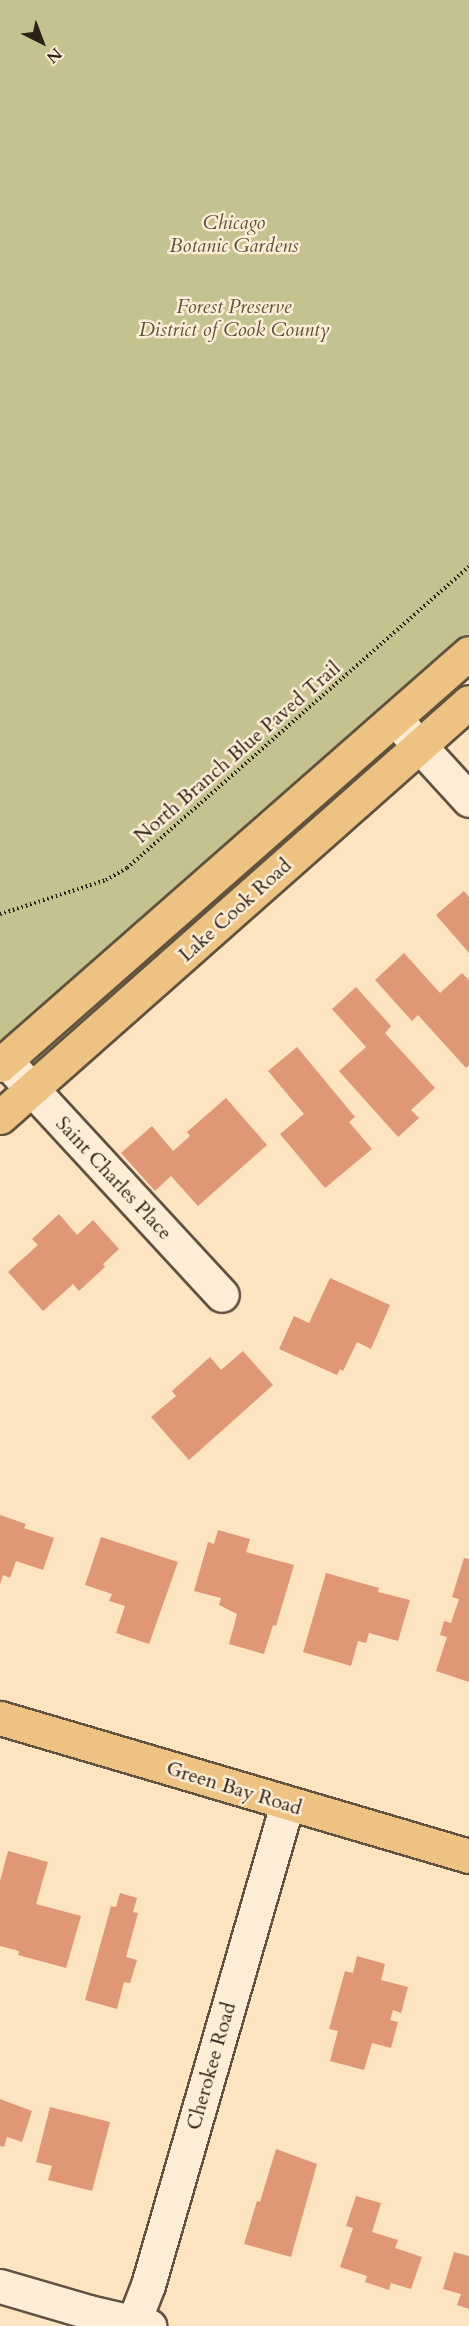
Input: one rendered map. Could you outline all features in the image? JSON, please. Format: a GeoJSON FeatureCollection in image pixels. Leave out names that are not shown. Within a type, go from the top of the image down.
{"type":"FeatureCollection","features":[{"type":"Feature","properties":{"kind":"main road","name":"Lake Cook Road"},"geometry":{"type":"LineString","coordinates":[[3,1063],[396,720],[469,653]]}},
{"type":"Feature","properties":{"kind":"main road","name":"Lake Cook Road"},"geometry":{"type":"LineString","coordinates":[[0,1118],[469,702]]}},
{"type":"Feature","properties":{"kind":"main road","name":"Green Bay Road"},"geometry":{"type":"LineString","coordinates":[[0,1718],[469,1856]]}},
{"type":"Feature","properties":{"kind":"street"},"geometry":{"type":"LineString","coordinates":[[396,720],[469,800]]}},
{"type":"Feature","properties":{"kind":"street","name":"Saint Charles Place"},"geometry":{"type":"LineString","coordinates":[[3,1063],[32,1089],[222,1295]]}},
{"type":"Feature","properties":{"kind":"street","name":"Cherokee Road"},"geometry":{"type":"LineString","coordinates":[[138,2324],[287,1804]]}},
{"type":"Feature","properties":{"kind":"street"},"geometry":{"type":"LineString","coordinates":[[0,2286],[138,2324]]}},
{"type":"Feature","properties":{"kind":"path","name":"North Branch Blue Paved Trail"},"geometry":{"type":"LineString","coordinates":[[0,914],[106,880],[128,868],[469,567]]}},
{"type":"Feature","properties":{"kind":"green space","name":"Forest Preserve District of Cook County"},"geometry":{"type":"Polygon","coordinates":[[[0,0],[469,0],[469,634],[0,1048],[0,0]]]}},
{"type":"Feature","properties":{"kind":"building"},"geometry":{"type":"Polygon","coordinates":[[[464,891],[469,897],[469,953],[436,915],[464,891]]]}},
{"type":"Feature","properties":{"kind":"building"},"geometry":{"type":"Polygon","coordinates":[[[404,953],[440,993],[462,973],[469,980],[469,1065],[466,1068],[418,1015],[412,1021],[375,980],[404,953]]]}},
{"type":"Feature","properties":{"kind":"building"},"geometry":{"type":"Polygon","coordinates":[[[356,987],[391,1026],[385,1033],[435,1088],[411,1110],[419,1118],[398,1137],[339,1071],[366,1047],[332,1009],[356,987]]]}},
{"type":"Feature","properties":{"kind":"building"},"geometry":{"type":"Polygon","coordinates":[[[297,1047],[355,1117],[349,1122],[372,1149],[325,1188],[280,1134],[304,1114],[268,1071],[297,1047]]]}},
{"type":"Feature","properties":{"kind":"building"},"geometry":{"type":"Polygon","coordinates":[[[226,1098],[267,1145],[198,1206],[171,1176],[155,1191],[121,1153],[152,1126],[173,1151],[190,1136],[187,1132],[226,1098]]]}},
{"type":"Feature","properties":{"kind":"building"},"geometry":{"type":"Polygon","coordinates":[[[59,1214],[77,1235],[93,1220],[119,1249],[103,1264],[105,1267],[79,1291],[73,1284],[43,1311],[8,1272],[38,1245],[32,1239],[59,1214]]]}},
{"type":"Feature","properties":{"kind":"building"},"geometry":{"type":"Polygon","coordinates":[[[330,1278],[390,1305],[371,1349],[357,1342],[343,1371],[340,1369],[337,1375],[279,1349],[294,1316],[309,1323],[330,1278]]]}},
{"type":"Feature","properties":{"kind":"building"},"geometry":{"type":"Polygon","coordinates":[[[243,1351],[273,1385],[189,1460],[151,1417],[176,1396],[172,1391],[210,1357],[221,1370],[243,1351]]]}},
{"type":"Feature","properties":{"kind":"building"},"geometry":{"type":"Polygon","coordinates":[[[0,1515],[26,1524],[24,1528],[54,1538],[43,1570],[16,1561],[10,1578],[3,1575],[0,1584],[0,1515]]]}},
{"type":"Feature","properties":{"kind":"building"},"geometry":{"type":"Polygon","coordinates":[[[218,1530],[250,1539],[246,1552],[294,1565],[276,1626],[273,1625],[264,1654],[229,1644],[237,1614],[219,1605],[221,1598],[194,1591],[208,1542],[214,1544],[218,1530]]]}},
{"type":"Feature","properties":{"kind":"building"},"geometry":{"type":"Polygon","coordinates":[[[101,1537],[178,1562],[149,1644],[116,1633],[125,1606],[109,1601],[112,1594],[85,1585],[101,1537]]]}},
{"type":"Feature","properties":{"kind":"building"},"geometry":{"type":"Polygon","coordinates":[[[464,1558],[469,1559],[469,1682],[436,1671],[447,1637],[440,1635],[444,1621],[451,1623],[459,1599],[452,1597],[464,1558]]]}},
{"type":"Feature","properties":{"kind":"building"},"geometry":{"type":"Polygon","coordinates":[[[326,1573],[379,1588],[378,1592],[410,1600],[398,1641],[369,1633],[366,1643],[358,1641],[351,1666],[303,1652],[326,1573]]]}},
{"type":"Feature","properties":{"kind":"building"},"geometry":{"type":"Polygon","coordinates":[[[8,1851],[48,1862],[36,1904],[81,1916],[66,1968],[18,1955],[19,1951],[0,1946],[0,1881],[8,1851]]]}},
{"type":"Feature","properties":{"kind":"building"},"geometry":{"type":"Polygon","coordinates":[[[120,1893],[137,1898],[133,1912],[138,1913],[126,1957],[137,1960],[130,1983],[124,1982],[117,2009],[85,2000],[111,1906],[116,1907],[120,1893]]]}},
{"type":"Feature","properties":{"kind":"building"},"geometry":{"type":"Polygon","coordinates":[[[357,1956],[385,1964],[381,1980],[408,1987],[401,2013],[393,2010],[390,2020],[398,2022],[391,2048],[372,2043],[364,2070],[330,2061],[338,2031],[329,2029],[345,1971],[353,1973],[357,1956]]]}},
{"type":"Feature","properties":{"kind":"building"},"geometry":{"type":"Polygon","coordinates":[[[0,2099],[32,2111],[22,2142],[7,2137],[4,2147],[0,2146],[0,2099]]]}},
{"type":"Feature","properties":{"kind":"building"},"geometry":{"type":"Polygon","coordinates":[[[50,2107],[110,2122],[92,2191],[48,2180],[52,2166],[36,2162],[50,2107]]]}},
{"type":"Feature","properties":{"kind":"building"},"geometry":{"type":"Polygon","coordinates":[[[276,2149],[317,2164],[291,2257],[244,2244],[276,2149]]]}},
{"type":"Feature","properties":{"kind":"building"},"geometry":{"type":"Polygon","coordinates":[[[356,2196],[381,2203],[372,2232],[398,2240],[395,2248],[422,2257],[411,2289],[391,2283],[389,2290],[365,2282],[367,2276],[340,2267],[353,2228],[346,2226],[356,2196]]]}},
{"type":"Feature","properties":{"kind":"building"},"geometry":{"type":"Polygon","coordinates":[[[454,2252],[469,2256],[469,2309],[457,2305],[461,2294],[443,2289],[454,2252]]]}},
{"type":"Feature","properties":{"kind":"park label","name":"Chicago Botanic Gardens"},"geometry":{"type":"Point","coordinates":[234,234]}}]}
